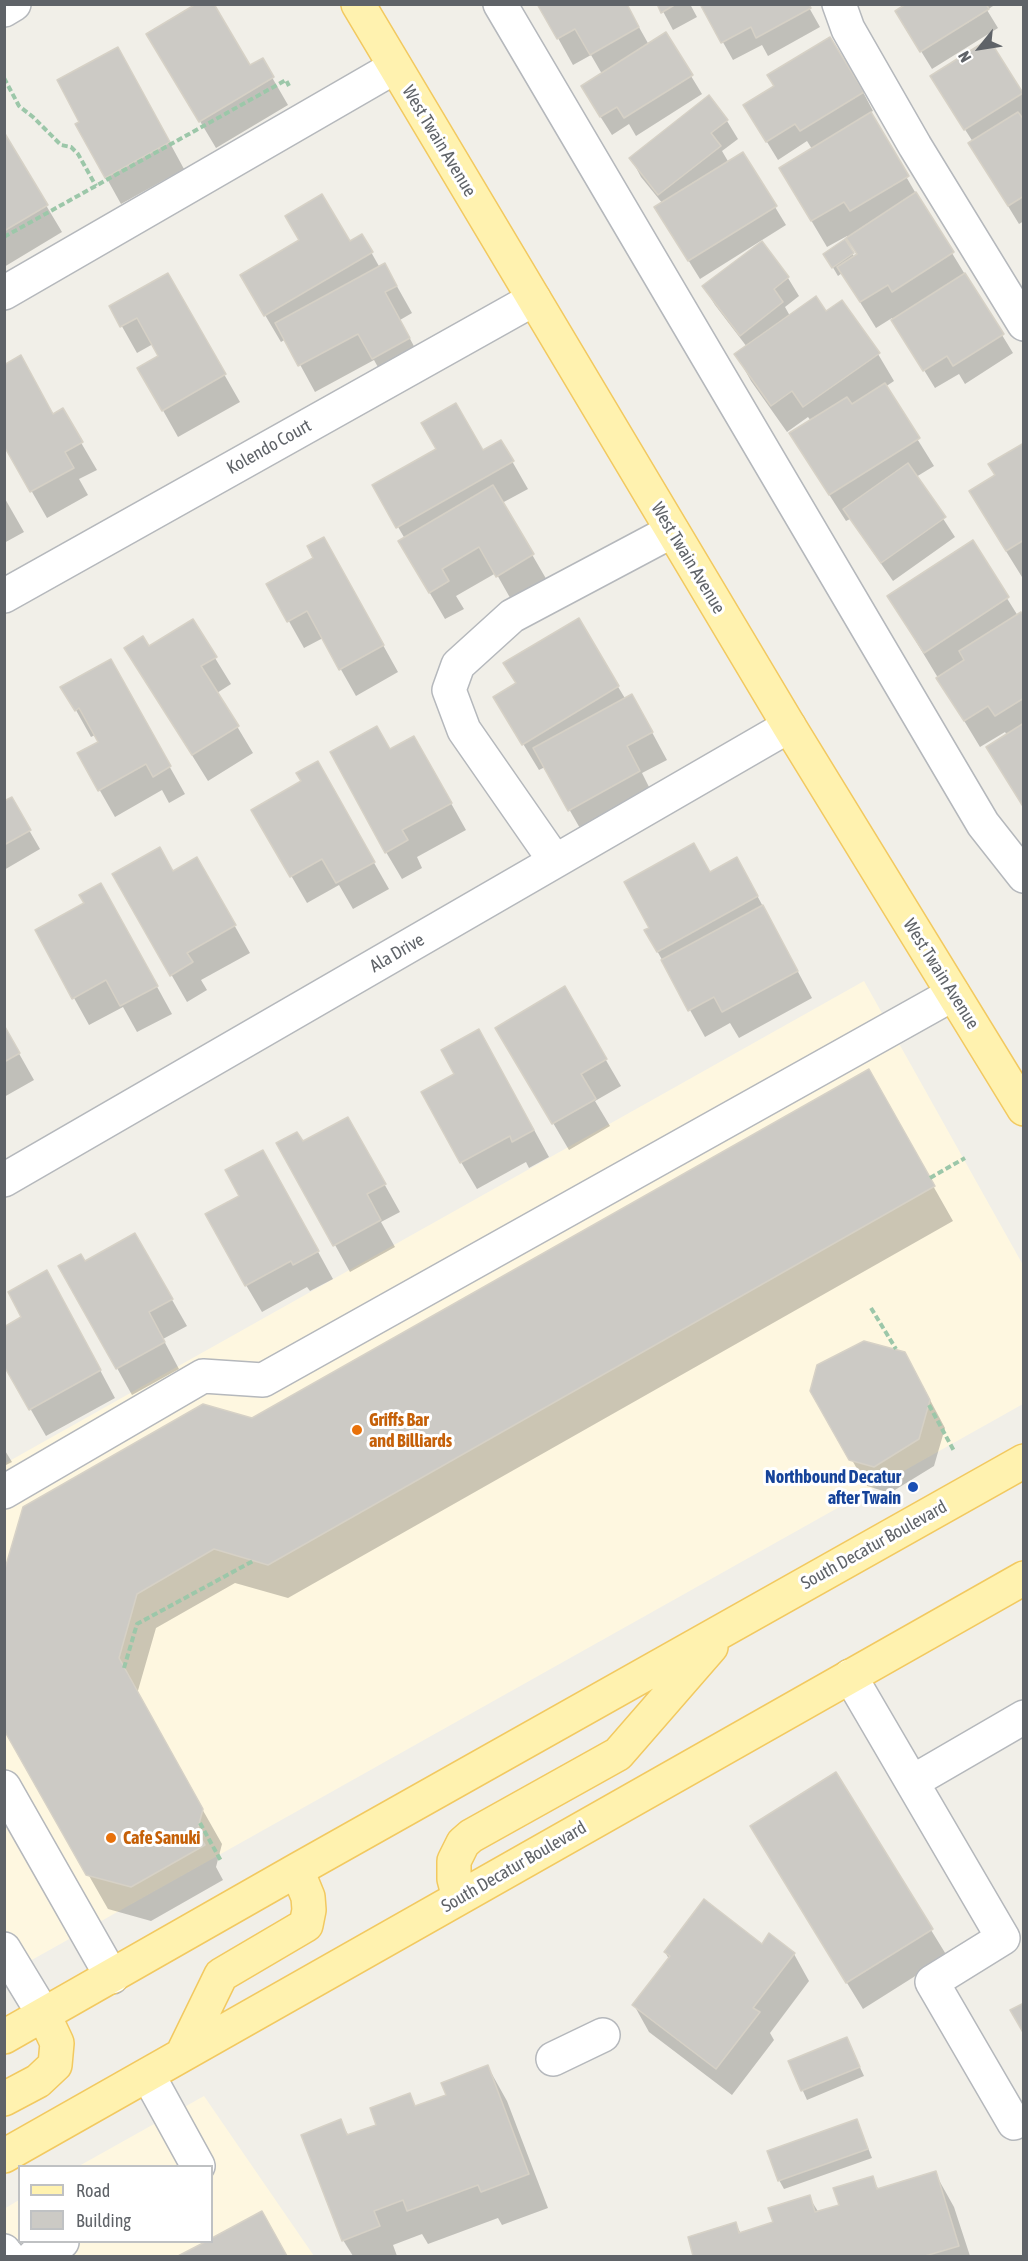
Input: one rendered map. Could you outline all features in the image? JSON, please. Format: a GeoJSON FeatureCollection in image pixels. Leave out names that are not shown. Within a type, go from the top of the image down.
{"type":"FeatureCollection","features":[{"type":"Feature","properties":{"kind":"main road","name":"West Twain Avenue"},"geometry":{"type":"LineString","coordinates":[[358,4],[789,726],[1023,1109]]}},
{"type":"Feature","properties":{"kind":"main road","name":"South Decatur Boulevard"},"geometry":{"type":"LineString","coordinates":[[4,2037],[1023,1461]]}},
{"type":"Feature","properties":{"kind":"main road","name":"South Decatur Boulevard"},"geometry":{"type":"LineString","coordinates":[[4,2156],[1023,1578]]}},
{"type":"Feature","properties":{"kind":"main road"},"geometry":{"type":"LineString","coordinates":[[459,1898],[454,1880],[454,1861],[463,1843],[471,1836],[618,1754],[726,1629]]}},
{"type":"Feature","properties":{"kind":"main road"},"geometry":{"type":"LineString","coordinates":[[182,2055],[221,1975],[306,1925],[309,1910],[308,1897],[297,1870]]}},
{"type":"Feature","properties":{"kind":"main road"},"geometry":{"type":"LineString","coordinates":[[4,2099],[38,2081],[55,2065],[57,2043],[44,2015]]}},
{"type":"Feature","properties":{"kind":"street"},"geometry":{"type":"LineString","coordinates":[[4,10],[15,4]]}},
{"type":"Feature","properties":{"kind":"street"},"geometry":{"type":"LineString","coordinates":[[500,4],[983,824],[1023,876]]}},
{"type":"Feature","properties":{"kind":"street"},"geometry":{"type":"LineString","coordinates":[[839,4],[854,39],[1023,324]]}},
{"type":"Feature","properties":{"kind":"street"},"geometry":{"type":"LineString","coordinates":[[4,293],[396,67]]}},
{"type":"Feature","properties":{"kind":"street","name":"Kolendo Court"},"geometry":{"type":"LineString","coordinates":[[4,596],[534,299]]}},
{"type":"Feature","properties":{"kind":"street"},"geometry":{"type":"LineString","coordinates":[[555,861],[464,730],[449,690],[458,665],[512,616],[672,531]]}},
{"type":"Feature","properties":{"kind":"street","name":"Ala Drive"},"geometry":{"type":"LineString","coordinates":[[4,1180],[789,726]]}},
{"type":"Feature","properties":{"kind":"street"},"geometry":{"type":"LineString","coordinates":[[4,1492],[203,1376],[263,1380],[953,994]]}},
{"type":"Feature","properties":{"kind":"street"},"geometry":{"type":"LineString","coordinates":[[850,1676],[912,1782],[1013,1933],[932,1982],[1014,2123]]}},
{"type":"Feature","properties":{"kind":"street"},"geometry":{"type":"LineString","coordinates":[[912,1782],[1023,1717]]}},
{"type":"Feature","properties":{"kind":"street"},"geometry":{"type":"LineString","coordinates":[[4,1787],[112,1977]]}},
{"type":"Feature","properties":{"kind":"street"},"geometry":{"type":"LineString","coordinates":[[4,1949],[44,2015]]}},
{"type":"Feature","properties":{"kind":"street"},"geometry":{"type":"LineString","coordinates":[[553,2059],[603,2035]]}},
{"type":"Feature","properties":{"kind":"street"},"geometry":{"type":"LineString","coordinates":[[148,2075],[197,2165]]}},
{"type":"Feature","properties":{"kind":"street"},"geometry":{"type":"LineString","coordinates":[[34,2256],[58,2243]]}},
{"type":"Feature","properties":{"kind":"street"},"geometry":{"type":"LineString","coordinates":[[4,2250],[8,2256]]}},
{"type":"Feature","properties":{"kind":"path"},"geometry":{"type":"LineString","coordinates":[[4,78],[19,106],[61,145],[71,147],[78,154],[96,186]]}},
{"type":"Feature","properties":{"kind":"path"},"geometry":{"type":"LineString","coordinates":[[4,237],[286,80],[307,118]]}},
{"type":"Feature","properties":{"kind":"path"},"geometry":{"type":"LineString","coordinates":[[930,1178],[965,1158]]}},
{"type":"Feature","properties":{"kind":"path"},"geometry":{"type":"LineString","coordinates":[[871,1308],[896,1349]]}},
{"type":"Feature","properties":{"kind":"path"},"geometry":{"type":"LineString","coordinates":[[929,1405],[954,1451]]}},
{"type":"Feature","properties":{"kind":"path"},"geometry":{"type":"LineString","coordinates":[[124,1668],[137,1624],[253,1560]]}},
{"type":"Feature","properties":{"kind":"path"},"geometry":{"type":"LineString","coordinates":[[200,1823],[221,1861]]}},
{"type":"Feature","properties":{"kind":"shaded area"},"geometry":{"type":"Polygon","coordinates":[[[864,981],[1023,1265],[1023,1404],[5,1975],[4,1464],[864,981]]]}},
{"type":"Feature","properties":{"kind":"shaded area"},"geometry":{"type":"Polygon","coordinates":[[[204,2096],[314,2256],[5,2256],[4,2209],[18,2201],[18,2243],[213,2243],[213,2165],[81,2165],[204,2096]]]}},
{"type":"Feature","properties":{"kind":"building"},"geometry":{"type":"Polygon","coordinates":[[[196,4],[214,4],[250,65],[263,58],[274,77],[199,122],[146,34],[196,4]]]}},
{"type":"Feature","properties":{"kind":"building"},"geometry":{"type":"Polygon","coordinates":[[[537,4],[627,4],[639,27],[590,55],[575,29],[557,39],[537,4]]]}},
{"type":"Feature","properties":{"kind":"building"},"geometry":{"type":"Polygon","coordinates":[[[657,4],[676,4],[661,13],[657,4]]]}},
{"type":"Feature","properties":{"kind":"building"},"geometry":{"type":"Polygon","coordinates":[[[704,4],[809,4],[811,8],[756,38],[751,27],[721,43],[701,6],[704,4]]]}},
{"type":"Feature","properties":{"kind":"building"},"geometry":{"type":"Polygon","coordinates":[[[906,4],[986,4],[989,9],[920,52],[895,11],[906,4]]]}},
{"type":"Feature","properties":{"kind":"building"},"geometry":{"type":"Polygon","coordinates":[[[666,32],[693,75],[624,118],[617,107],[600,117],[581,86],[666,32]]]}},
{"type":"Feature","properties":{"kind":"building"},"geometry":{"type":"Polygon","coordinates":[[[830,37],[864,92],[800,131],[795,124],[766,142],[743,105],[774,86],[767,75],[830,37]]]}},
{"type":"Feature","properties":{"kind":"building"},"geometry":{"type":"Polygon","coordinates":[[[989,39],[1023,93],[964,130],[930,76],[989,39]]]}},
{"type":"Feature","properties":{"kind":"building"},"geometry":{"type":"Polygon","coordinates":[[[118,47],[170,142],[105,178],[75,124],[79,122],[57,80],[118,47]]]}},
{"type":"Feature","properties":{"kind":"building"},"geometry":{"type":"Polygon","coordinates":[[[709,95],[728,120],[711,133],[721,146],[658,195],[629,158],[709,95]]]}},
{"type":"Feature","properties":{"kind":"building"},"geometry":{"type":"Polygon","coordinates":[[[871,112],[909,176],[850,211],[844,202],[811,221],[779,168],[871,112]]]}},
{"type":"Feature","properties":{"kind":"building"},"geometry":{"type":"Polygon","coordinates":[[[1018,112],[1024,120],[1024,196],[1008,206],[968,143],[1018,112]]]}},
{"type":"Feature","properties":{"kind":"building"},"geometry":{"type":"Polygon","coordinates":[[[4,132],[48,205],[4,231],[4,132]]]}},
{"type":"Feature","properties":{"kind":"building"},"geometry":{"type":"Polygon","coordinates":[[[743,152],[777,206],[688,261],[654,207],[743,152]]]}},
{"type":"Feature","properties":{"kind":"building"},"geometry":{"type":"Polygon","coordinates":[[[916,192],[954,252],[892,292],[888,285],[860,302],[837,267],[857,254],[846,238],[916,192]]]}},
{"type":"Feature","properties":{"kind":"building"},"geometry":{"type":"Polygon","coordinates":[[[322,194],[350,241],[362,234],[373,252],[264,316],[240,275],[299,240],[285,216],[322,194]]]}},
{"type":"Feature","properties":{"kind":"building"},"geometry":{"type":"Polygon","coordinates":[[[845,239],[854,253],[832,268],[823,254],[845,239]]]}},
{"type":"Feature","properties":{"kind":"building"},"geometry":{"type":"Polygon","coordinates":[[[762,241],[789,277],[774,289],[783,302],[740,336],[702,286],[762,241]]]}},
{"type":"Feature","properties":{"kind":"building"},"geometry":{"type":"Polygon","coordinates":[[[385,263],[397,286],[385,292],[410,338],[372,359],[358,334],[298,366],[275,323],[385,263]]]}},
{"type":"Feature","properties":{"kind":"building"},"geometry":{"type":"Polygon","coordinates":[[[168,273],[226,374],[162,411],[137,368],[158,356],[137,318],[120,327],[109,306],[168,273]]]}},
{"type":"Feature","properties":{"kind":"building"},"geometry":{"type":"Polygon","coordinates":[[[965,273],[1004,334],[953,366],[947,356],[923,371],[891,320],[965,273]]]}},
{"type":"Feature","properties":{"kind":"building"},"geometry":{"type":"Polygon","coordinates":[[[816,296],[826,311],[842,300],[880,353],[803,407],[792,391],[771,406],[734,354],[816,296]]]}},
{"type":"Feature","properties":{"kind":"building"},"geometry":{"type":"Polygon","coordinates":[[[21,355],[53,414],[63,408],[83,442],[65,452],[74,468],[30,492],[4,446],[4,365],[21,355]]]}},
{"type":"Feature","properties":{"kind":"building"},"geometry":{"type":"Polygon","coordinates":[[[885,383],[920,438],[829,495],[789,433],[847,397],[852,404],[885,383]]]}},
{"type":"Feature","properties":{"kind":"building"},"geometry":{"type":"Polygon","coordinates":[[[456,403],[483,450],[501,440],[514,461],[396,528],[372,485],[436,449],[421,423],[456,403]]]}},
{"type":"Feature","properties":{"kind":"building"},"geometry":{"type":"Polygon","coordinates":[[[1024,443],[1024,540],[1006,551],[969,491],[995,475],[988,464],[1024,443]]]}},
{"type":"Feature","properties":{"kind":"building"},"geometry":{"type":"Polygon","coordinates":[[[908,463],[946,517],[881,563],[843,509],[908,463]]]}},
{"type":"Feature","properties":{"kind":"building"},"geometry":{"type":"Polygon","coordinates":[[[493,485],[534,554],[496,577],[479,547],[442,569],[449,581],[429,593],[398,541],[493,485]]]}},
{"type":"Feature","properties":{"kind":"building"},"geometry":{"type":"Polygon","coordinates":[[[324,537],[384,645],[339,670],[307,611],[287,622],[266,584],[313,558],[307,546],[324,537]]]}},
{"type":"Feature","properties":{"kind":"building"},"geometry":{"type":"Polygon","coordinates":[[[973,540],[1009,597],[924,653],[887,596],[973,540]]]}},
{"type":"Feature","properties":{"kind":"building"},"geometry":{"type":"Polygon","coordinates":[[[1021,612],[1024,615],[1024,698],[995,716],[988,706],[964,721],[936,678],[964,660],[959,651],[1021,612]]]}},
{"type":"Feature","properties":{"kind":"building"},"geometry":{"type":"Polygon","coordinates":[[[579,618],[619,686],[522,745],[493,697],[516,683],[503,663],[579,618]]]}},
{"type":"Feature","properties":{"kind":"building"},"geometry":{"type":"Polygon","coordinates":[[[193,619],[217,657],[201,666],[239,726],[192,755],[124,648],[143,636],[149,646],[193,619]]]}},
{"type":"Feature","properties":{"kind":"building"},"geometry":{"type":"Polygon","coordinates":[[[111,659],[171,766],[153,777],[146,764],[98,791],[77,753],[98,742],[79,708],[75,711],[60,687],[111,659]]]}},
{"type":"Feature","properties":{"kind":"building"},"geometry":{"type":"Polygon","coordinates":[[[632,694],[653,732],[627,746],[640,771],[568,811],[533,748],[632,694]]]}},
{"type":"Feature","properties":{"kind":"building"},"geometry":{"type":"Polygon","coordinates":[[[1024,723],[1024,808],[986,747],[1024,723]]]}},
{"type":"Feature","properties":{"kind":"building"},"geometry":{"type":"Polygon","coordinates":[[[377,726],[390,749],[414,736],[452,803],[402,830],[408,840],[385,853],[330,752],[377,726]]]}},
{"type":"Feature","properties":{"kind":"building"},"geometry":{"type":"Polygon","coordinates":[[[318,761],[375,862],[336,883],[322,859],[290,877],[251,810],[301,781],[296,773],[318,761]]]}},
{"type":"Feature","properties":{"kind":"building"},"geometry":{"type":"Polygon","coordinates":[[[12,797],[31,830],[4,845],[4,801],[12,797]]]}},
{"type":"Feature","properties":{"kind":"building"},"geometry":{"type":"Polygon","coordinates":[[[694,843],[710,872],[737,857],[758,896],[657,952],[644,930],[649,928],[624,882],[694,843]]]}},
{"type":"Feature","properties":{"kind":"building"},"geometry":{"type":"Polygon","coordinates":[[[160,847],[173,871],[197,857],[236,925],[187,953],[193,962],[170,976],[112,874],[160,847]]]}},
{"type":"Feature","properties":{"kind":"building"},"geometry":{"type":"Polygon","coordinates":[[[101,883],[158,986],[120,1006],[106,980],[72,999],[35,930],[84,903],[79,895],[101,883]]]}},
{"type":"Feature","properties":{"kind":"building"},"geometry":{"type":"Polygon","coordinates":[[[763,905],[798,971],[722,1012],[714,997],[688,1011],[661,960],[763,905]]]}},
{"type":"Feature","properties":{"kind":"building"},"geometry":{"type":"Polygon","coordinates":[[[565,986],[607,1059],[581,1074],[596,1099],[552,1124],[495,1028],[565,986]]]}},
{"type":"Feature","properties":{"kind":"building"},"geometry":{"type":"Polygon","coordinates":[[[4,1025],[20,1053],[4,1062],[4,1025]]]}},
{"type":"Feature","properties":{"kind":"building"},"geometry":{"type":"Polygon","coordinates":[[[479,1029],[534,1130],[512,1142],[510,1136],[460,1163],[421,1092],[454,1074],[441,1050],[479,1029]]]}},
{"type":"Feature","properties":{"kind":"building"},"geometry":{"type":"Polygon","coordinates":[[[869,1069],[935,1186],[268,1565],[214,1549],[137,1594],[119,1658],[203,1809],[197,1832],[205,1845],[131,1887],[86,1875],[4,1730],[4,1572],[23,1507],[203,1404],[252,1418],[869,1069]]]}},
{"type":"Feature","properties":{"kind":"building"},"geometry":{"type":"Polygon","coordinates":[[[348,1117],[386,1184],[367,1194],[381,1220],[333,1246],[276,1143],[297,1132],[303,1141],[348,1117]]]}},
{"type":"Feature","properties":{"kind":"building"},"geometry":{"type":"Polygon","coordinates":[[[263,1150],[319,1251],[293,1265],[291,1261],[245,1286],[205,1214],[239,1196],[225,1170],[263,1150]]]}},
{"type":"Feature","properties":{"kind":"building"},"geometry":{"type":"Polygon","coordinates":[[[135,1233],[173,1299],[149,1312],[165,1342],[116,1369],[58,1266],[81,1254],[85,1261],[135,1233]]]}},
{"type":"Feature","properties":{"kind":"building"},"geometry":{"type":"Polygon","coordinates":[[[47,1270],[101,1370],[29,1410],[4,1366],[4,1327],[21,1317],[8,1292],[47,1270]]]}},
{"type":"Feature","properties":{"kind":"building"},"geometry":{"type":"Polygon","coordinates":[[[864,1341],[905,1352],[930,1400],[919,1439],[874,1467],[849,1460],[810,1391],[817,1365],[864,1341]]]}},
{"type":"Feature","properties":{"kind":"building"},"geometry":{"type":"Polygon","coordinates":[[[836,1772],[933,1929],[846,1983],[750,1826],[836,1772]]]}},
{"type":"Feature","properties":{"kind":"building"},"geometry":{"type":"Polygon","coordinates":[[[704,1899],[762,1944],[769,1933],[795,1953],[753,2008],[760,2012],[716,2069],[632,2005],[670,1956],[664,1952],[704,1899]]]}},
{"type":"Feature","properties":{"kind":"building"},"geometry":{"type":"Polygon","coordinates":[[[1024,2003],[1024,2034],[1010,2010],[1024,2003]]]}},
{"type":"Feature","properties":{"kind":"building"},"geometry":{"type":"Polygon","coordinates":[[[847,2037],[860,2067],[801,2091],[788,2061],[847,2037]]]}},
{"type":"Feature","properties":{"kind":"building"},"geometry":{"type":"Polygon","coordinates":[[[488,2065],[529,2174],[481,2192],[478,2185],[407,2211],[403,2200],[374,2211],[380,2226],[342,2241],[301,2135],[341,2119],[347,2135],[376,2125],[370,2108],[410,2093],[415,2106],[446,2095],[441,2083],[488,2065]]]}},
{"type":"Feature","properties":{"kind":"building"},"geometry":{"type":"Polygon","coordinates":[[[857,2119],[868,2149],[778,2181],[767,2151],[857,2119]]]}},
{"type":"Feature","properties":{"kind":"building"},"geometry":{"type":"Polygon","coordinates":[[[936,2171],[959,2246],[925,2256],[693,2256],[688,2237],[736,2222],[739,2233],[773,2222],[768,2208],[810,2195],[815,2212],[839,2205],[833,2188],[873,2176],[877,2189],[936,2171]]]}},
{"type":"Feature","properties":{"kind":"building"},"geometry":{"type":"Polygon","coordinates":[[[262,2211],[287,2256],[178,2256],[203,2243],[213,2243],[213,2237],[262,2211]]]}},
{"type":"Feature","properties":{"kind":"place","name":"Griffs Bar and Billiards"},"geometry":{"type":"Point","coordinates":[357,1430]}},
{"type":"Feature","properties":{"kind":"place","name":"Northbound Decatur after Twain"},"geometry":{"type":"Point","coordinates":[913,1487]}},
{"type":"Feature","properties":{"kind":"place","name":"Cafe Sanuki"},"geometry":{"type":"Point","coordinates":[111,1838]}}]}
